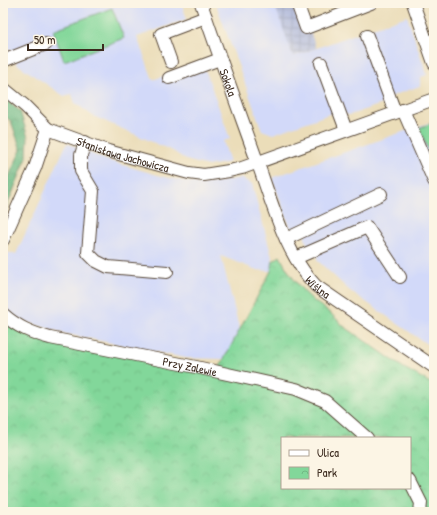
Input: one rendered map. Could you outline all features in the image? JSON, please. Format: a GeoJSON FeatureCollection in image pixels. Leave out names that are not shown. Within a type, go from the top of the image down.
{"type":"FeatureCollection","features":[{"type":"Feature","properties":{"kind":"street","name":"Sokola"},"geometry":{"type":"LineString","coordinates":[[201,3],[257,161]]}},
{"type":"Feature","properties":{"kind":"street"},"geometry":{"type":"LineString","coordinates":[[297,3],[306,28],[371,3]]}},
{"type":"Feature","properties":{"kind":"street"},"geometry":{"type":"LineString","coordinates":[[412,3],[434,63]]}},
{"type":"Feature","properties":{"kind":"street"},"geometry":{"type":"LineString","coordinates":[[171,62],[161,34],[206,17]]}},
{"type":"Feature","properties":{"kind":"street"},"geometry":{"type":"LineString","coordinates":[[367,36],[399,111],[434,181]]}},
{"type":"Feature","properties":{"kind":"street"},"geometry":{"type":"LineString","coordinates":[[3,61],[46,44]]}},
{"type":"Feature","properties":{"kind":"street"},"geometry":{"type":"LineString","coordinates":[[169,78],[220,59]]}},
{"type":"Feature","properties":{"kind":"street"},"geometry":{"type":"LineString","coordinates":[[321,63],[346,130]]}},
{"type":"Feature","properties":{"kind":"street","name":"Stanisława Jachowicza"},"geometry":{"type":"LineString","coordinates":[[3,88],[26,106],[48,129],[108,151],[189,173],[204,175],[230,171],[434,99]]}},
{"type":"Feature","properties":{"kind":"street"},"geometry":{"type":"LineString","coordinates":[[3,240],[35,168],[48,129]]}},
{"type":"Feature","properties":{"kind":"street"},"geometry":{"type":"LineString","coordinates":[[85,142],[81,155],[81,171],[93,191],[88,253],[96,261],[108,267],[167,272]]}},
{"type":"Feature","properties":{"kind":"street","name":"Wiślna"},"geometry":{"type":"LineString","coordinates":[[257,161],[286,239],[307,277],[316,286],[434,367]]}},
{"type":"Feature","properties":{"kind":"street"},"geometry":{"type":"LineString","coordinates":[[286,239],[381,194]]}},
{"type":"Feature","properties":{"kind":"street"},"geometry":{"type":"LineString","coordinates":[[296,258],[367,228],[400,277]]}},
{"type":"Feature","properties":{"kind":"street","name":"Przy Zalewie"},"geometry":{"type":"LineString","coordinates":[[3,314],[20,327],[50,338],[196,367],[296,389],[325,401],[366,437]]}},
{"type":"Feature","properties":{"kind":"street"},"geometry":{"type":"LineString","coordinates":[[411,484],[421,503],[420,512]]}},
{"type":"Feature","properties":{"kind":"shaded area"},"geometry":{"type":"Polygon","coordinates":[[[3,3],[181,3],[187,19],[137,37],[153,80],[202,61],[230,139],[223,141],[230,162],[208,166],[186,160],[173,151],[93,116],[75,103],[72,94],[64,96],[17,64],[11,49],[3,52],[3,3]]]}},
{"type":"Feature","properties":{"kind":"shaded area"},"geometry":{"type":"Polygon","coordinates":[[[213,3],[274,3],[294,56],[407,16],[427,75],[421,77],[420,86],[394,95],[387,102],[350,115],[332,113],[273,134],[262,130],[216,4],[213,5],[213,3]]]}},
{"type":"Feature","properties":{"kind":"shaded area"},"geometry":{"type":"Polygon","coordinates":[[[274,3],[300,3],[316,48],[293,56],[274,3]]]}},
{"type":"Feature","properties":{"kind":"shaded area"},"geometry":{"type":"Polygon","coordinates":[[[434,121],[434,349],[349,290],[317,260],[318,251],[308,247],[302,228],[295,230],[290,227],[273,181],[274,177],[434,121]]]}},
{"type":"Feature","properties":{"kind":"shaded area"},"geometry":{"type":"Polygon","coordinates":[[[67,143],[106,160],[164,177],[189,182],[213,183],[241,178],[252,184],[273,261],[271,271],[257,270],[221,256],[244,347],[223,359],[186,358],[67,334],[3,315],[3,252],[16,254],[67,143]]]}},
{"type":"Feature","properties":{"kind":"green space"},"geometry":{"type":"Polygon","coordinates":[[[112,8],[124,38],[64,61],[53,30],[112,8]]]}},
{"type":"Feature","properties":{"kind":"green space"},"geometry":{"type":"Polygon","coordinates":[[[3,98],[20,111],[28,137],[27,157],[3,216],[3,189],[21,150],[11,121],[3,115],[3,98]]]}},
{"type":"Feature","properties":{"kind":"green space"},"geometry":{"type":"Polygon","coordinates":[[[434,122],[434,158],[432,159],[419,128],[434,122]]]}},
{"type":"Feature","properties":{"kind":"green space"},"geometry":{"type":"Polygon","coordinates":[[[280,256],[299,286],[342,325],[404,368],[434,385],[434,512],[3,512],[3,317],[23,334],[217,372],[271,271],[273,261],[280,256]]]}}]}
